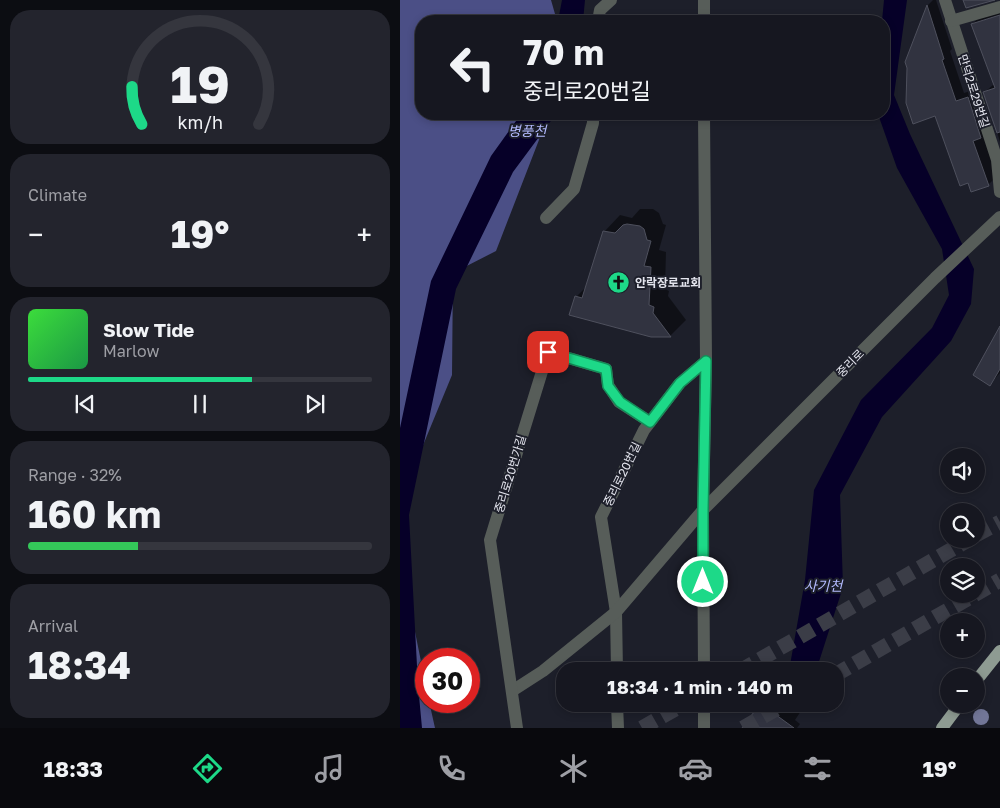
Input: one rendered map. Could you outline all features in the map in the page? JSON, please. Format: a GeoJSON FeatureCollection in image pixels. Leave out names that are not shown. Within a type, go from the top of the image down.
{"type":"FeatureCollection","features":[{"type":"Feature","properties":{"kind":"main road"},"geometry":{"type":"LineString","coordinates":[[985,670],[1000,651]]}},
{"type":"Feature","properties":{"kind":"main road"},"geometry":{"type":"LineString","coordinates":[[942,728],[953,713]]}},
{"type":"Feature","properties":{"kind":"street"},"geometry":{"type":"LineString","coordinates":[[599,15],[600,10],[612,0]]}},
{"type":"Feature","properties":{"kind":"street"},"geometry":{"type":"LineString","coordinates":[[704,0],[704,15]]}},
{"type":"Feature","properties":{"kind":"street","name":"만덕2로29번길"},"geometry":{"type":"LineString","coordinates":[[945,0],[998,159],[1000,192]]}},
{"type":"Feature","properties":{"kind":"street"},"geometry":{"type":"LineString","coordinates":[[952,21],[1000,7]]}},
{"type":"Feature","properties":{"kind":"street"},"geometry":{"type":"LineString","coordinates":[[546,218],[574,189],[593,120]]}},
{"type":"Feature","properties":{"kind":"street"},"geometry":{"type":"LineString","coordinates":[[704,120],[706,361],[703,510],[704,662]]}},
{"type":"Feature","properties":{"kind":"street","name":"중리로"},"geometry":{"type":"LineString","coordinates":[[512,692],[543,671],[616,612],[703,510],[936,278],[1000,217]]}},
{"type":"Feature","properties":{"kind":"street","name":"중리로20번가길"},"geometry":{"type":"LineString","coordinates":[[518,728],[490,540],[548,352],[606,369],[608,386],[620,402],[650,422]]}},
{"type":"Feature","properties":{"kind":"street","name":"중리로20번길"},"geometry":{"type":"LineString","coordinates":[[617,662],[616,612],[601,518],[644,430],[680,383],[706,361]]}},
{"type":"Feature","properties":{"kind":"street"},"geometry":{"type":"LineString","coordinates":[[618,712],[618,728]]}},
{"type":"Feature","properties":{"kind":"street"},"geometry":{"type":"LineString","coordinates":[[704,712],[704,728]]}},
{"type":"Feature","properties":{"kind":"shaded area"},"geometry":{"type":"Polygon","coordinates":[[[400,0],[551,0],[555,15],[415,15],[415,120],[547,120],[496,251],[453,273],[452,375],[400,501],[400,0]]]}},
{"type":"Feature","properties":{"kind":"shaded area"},"geometry":{"type":"Polygon","coordinates":[[[400,558],[418,648],[415,648],[415,713],[432,713],[435,728],[400,728],[400,558]]]}},
{"type":"Feature","properties":{"kind":"water"},"geometry":{"type":"Polygon","coordinates":[[[562,0],[585,0],[584,15],[559,15],[562,0]]]}},
{"type":"Feature","properties":{"kind":"water","name":"사기천"},"geometry":{"type":"Polygon","coordinates":[[[884,0],[907,0],[894,95],[910,134],[974,269],[971,304],[951,341],[882,417],[840,495],[843,587],[819,662],[791,662],[805,580],[814,490],[861,400],[932,328],[949,295],[942,249],[897,168],[880,120],[890,120],[890,15],[883,15],[884,0]]]}},
{"type":"Feature","properties":{"kind":"water","name":"병풍천"},"geometry":{"type":"Polygon","coordinates":[[[517,120],[552,120],[513,172],[456,289],[409,515],[416,648],[415,713],[421,713],[422,728],[400,728],[400,428],[431,281],[491,156],[517,120]]]}},
{"type":"Feature","properties":{"kind":"building"},"geometry":{"type":"Polygon","coordinates":[[[963,0],[995,0],[966,8],[963,0]]]}},
{"type":"Feature","properties":{"kind":"building"},"geometry":{"type":"Polygon","coordinates":[[[927,5],[944,59],[942,60],[956,101],[968,97],[981,138],[973,141],[989,186],[971,192],[968,183],[960,186],[935,116],[913,124],[906,103],[907,68],[905,62],[927,5]]]}},
{"type":"Feature","properties":{"kind":"building"},"geometry":{"type":"Polygon","coordinates":[[[1000,15],[1000,132],[997,133],[983,92],[995,88],[971,24],[1000,15]]]}},
{"type":"Feature","properties":{"kind":"building","name":"안락장로교회"},"geometry":{"type":"Polygon","coordinates":[[[623,225],[640,226],[644,229],[647,240],[651,241],[644,266],[651,267],[649,305],[654,307],[653,313],[671,337],[651,337],[569,315],[575,296],[582,298],[603,231],[615,233],[623,225]]]}},
{"type":"Feature","properties":{"kind":"building"},"geometry":{"type":"Polygon","coordinates":[[[1000,326],[1000,369],[990,386],[973,375],[1000,326]]]}},
{"type":"Feature","properties":{"kind":"building"},"geometry":{"type":"Polygon","coordinates":[[[754,712],[772,712],[794,728],[742,728],[754,712]]]}},
{"type":"Feature","properties":{"kind":"tunnel"},"geometry":{"type":"LineString","coordinates":[[985,530],[1000,522]]}},
{"type":"Feature","properties":{"kind":"tunnel"},"geometry":{"type":"LineString","coordinates":[[756,662],[954,548]]}},
{"type":"Feature","properties":{"kind":"tunnel"},"geometry":{"type":"LineString","coordinates":[[844,670],[1000,580]]}},
{"type":"Feature","properties":{"kind":"tunnel"},"geometry":{"type":"LineString","coordinates":[[642,728],[670,712]]}},
{"type":"Feature","properties":{"kind":"tunnel"},"geometry":{"type":"LineString","coordinates":[[743,728],[771,712]]}},
{"type":"Feature","properties":{"kind":"place","name":"안락장로교회"},"geometry":{"type":"Point","coordinates":[619,282]}},
{"type":"Feature","properties":{"kind":"route"},"geometry":{"type":"LineString","coordinates":[[548,352],[606,369],[608,386],[620,402],[650,422],[680,383],[706,361],[703,582]]}}]}
